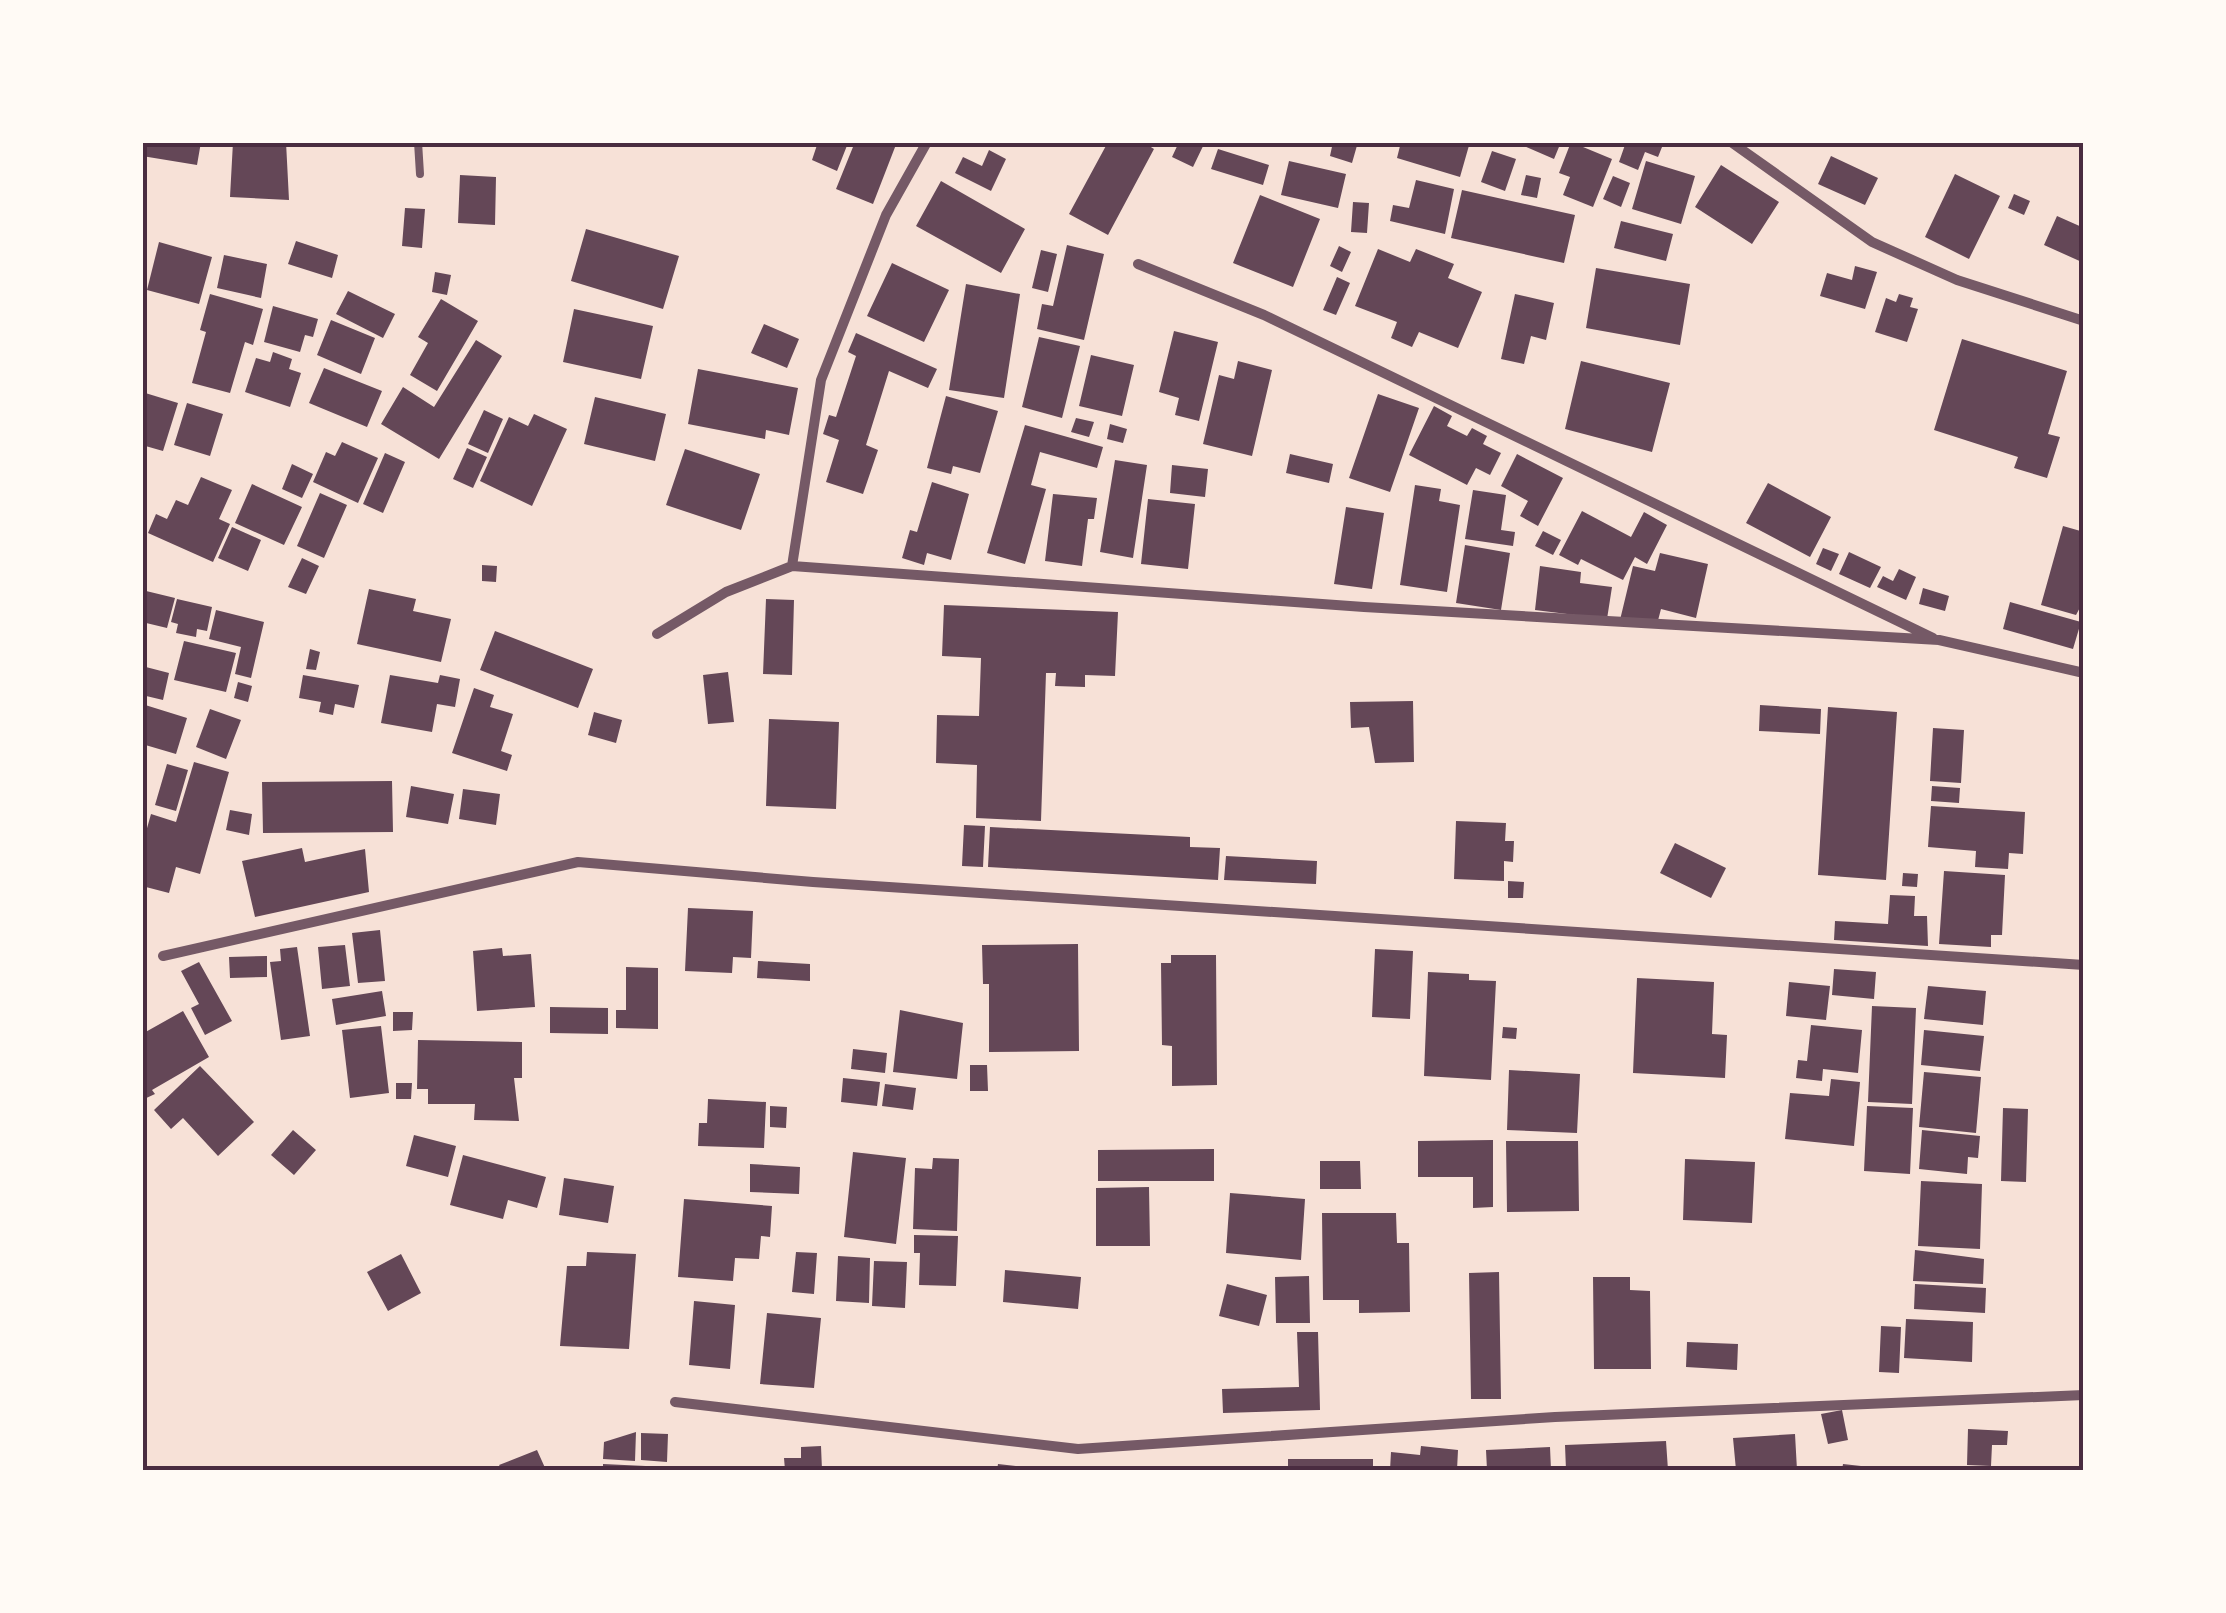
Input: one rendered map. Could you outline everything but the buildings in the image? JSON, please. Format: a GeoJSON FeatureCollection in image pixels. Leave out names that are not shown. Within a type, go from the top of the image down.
{"type":"FeatureCollection","features":[{"type":"Feature","properties":{"kind":"street"},"geometry":{"type":"LineString","coordinates":[[792,566],[820,380],[886,216],[928,142]]}},
{"type":"Feature","properties":{"kind":"street"},"geometry":{"type":"LineString","coordinates":[[1731,142],[1872,242],[1957,280],[2084,321]]}},
{"type":"Feature","properties":{"kind":"street"},"geometry":{"type":"LineString","coordinates":[[1138,264],[1264,315],[1939,640]]}},
{"type":"Feature","properties":{"kind":"street"},"geometry":{"type":"LineString","coordinates":[[657,634],[726,592],[792,566],[1306,603],[1939,640],[2084,673]]}},
{"type":"Feature","properties":{"kind":"street"},"geometry":{"type":"LineString","coordinates":[[163,956],[578,862],[812,882],[2084,965]]}},
{"type":"Feature","properties":{"kind":"street"},"geometry":{"type":"LineString","coordinates":[[675,1402],[1078,1449],[1555,1417],[2084,1395]]}},
{"type":"Feature","properties":{"kind":"lane"},"geometry":{"type":"LineString","coordinates":[[418,142],[420,174]]}}]}
